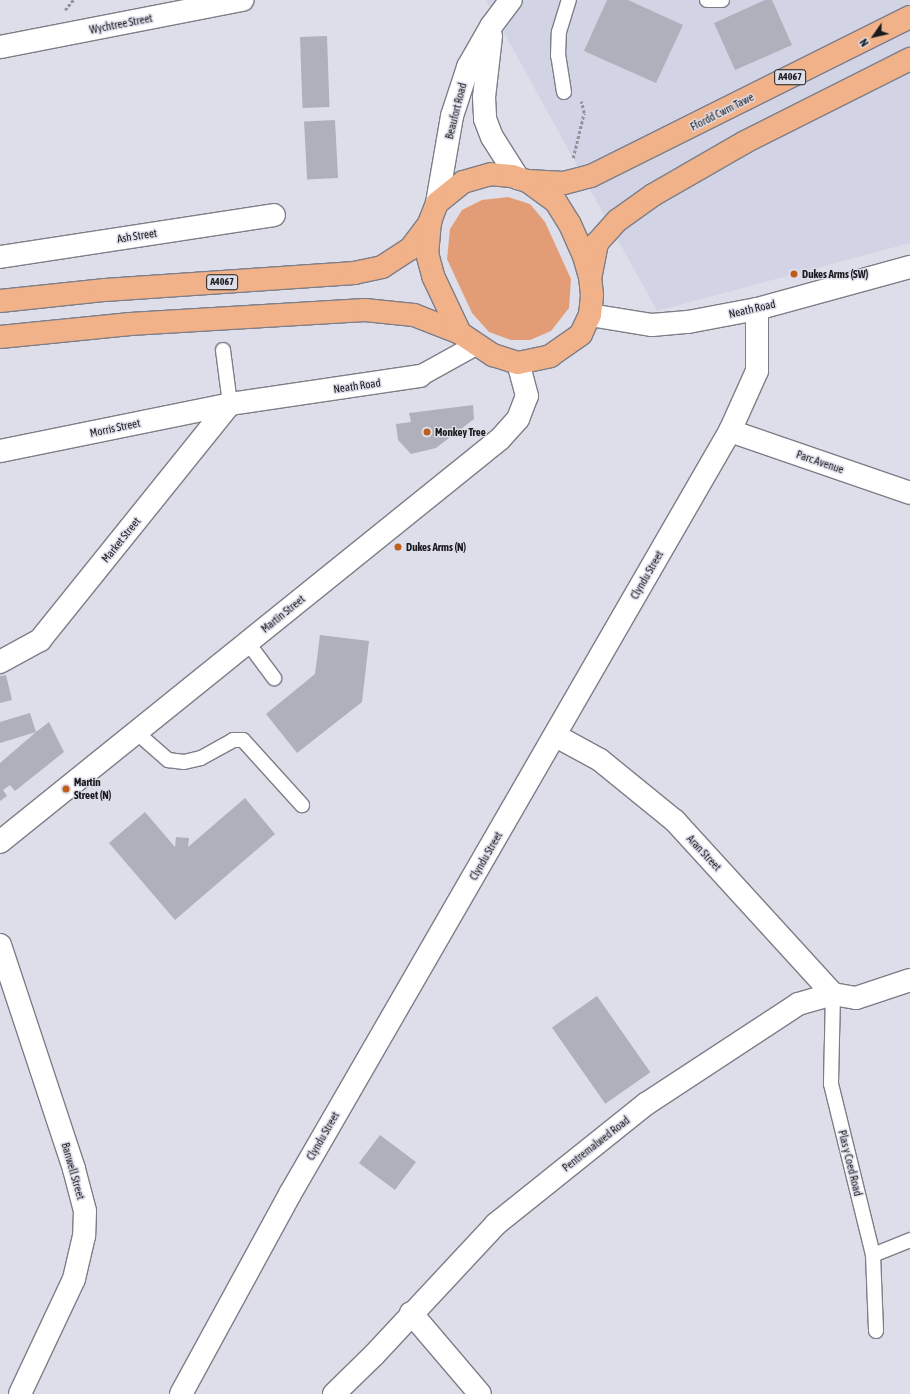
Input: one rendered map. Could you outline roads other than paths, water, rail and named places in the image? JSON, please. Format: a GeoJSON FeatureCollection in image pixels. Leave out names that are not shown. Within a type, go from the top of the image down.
{"type":"FeatureCollection","features":[{"type":"Feature","properties":{"kind":"main road","name":"Ffordd Cwm Tawe"},"geometry":{"type":"LineString","coordinates":[[434,212],[463,182],[491,174],[564,183],[591,176],[910,17]]}},
{"type":"Feature","properties":{"kind":"main road"},"geometry":{"type":"LineString","coordinates":[[590,277],[597,243],[618,220],[653,195],[745,142],[910,59]]}},
{"type":"Feature","properties":{"kind":"main road"},"geometry":{"type":"LineString","coordinates":[[0,337],[130,324],[365,310],[414,315],[468,339],[493,356],[518,363],[550,356],[566,347],[581,334],[590,315],[592,295],[590,277],[584,256],[558,207],[541,189],[523,179]]}},
{"type":"Feature","properties":{"kind":"main road"},"geometry":{"type":"LineString","coordinates":[[434,212],[427,253],[433,276],[468,339]]}},
{"type":"Feature","properties":{"kind":"main road","name":"A4067"},"geometry":{"type":"LineString","coordinates":[[0,301],[105,290],[354,273],[382,267],[410,249],[434,212]]}},
{"type":"Feature","properties":{"kind":"street","name":"Wychtree Street"},"geometry":{"type":"LineString","coordinates":[[0,47],[242,0]]}},
{"type":"Feature","properties":{"kind":"street","name":"Beaufort Road"},"geometry":{"type":"LineString","coordinates":[[434,212],[452,116],[468,66],[492,25],[511,0]]}},
{"type":"Feature","properties":{"kind":"street","name":"Beaufort Road"},"geometry":{"type":"LineString","coordinates":[[492,25],[484,97],[486,119],[492,138],[523,179]]}},
{"type":"Feature","properties":{"kind":"street","name":"Ash Street"},"geometry":{"type":"LineString","coordinates":[[0,257],[274,216]]}},
{"type":"Feature","properties":{"kind":"street","name":"Neath Road"},"geometry":{"type":"LineString","coordinates":[[590,315],[652,326],[757,309],[910,267]]}},
{"type":"Feature","properties":{"kind":"street","name":"Clyndu Street"},"geometry":{"type":"LineString","coordinates":[[181,1394],[290,1194],[556,736],[730,431],[757,372],[757,309]]}},
{"type":"Feature","properties":{"kind":"street","name":"Neath Road"},"geometry":{"type":"LineString","coordinates":[[230,404],[420,376],[468,339]]}},
{"type":"Feature","properties":{"kind":"street","name":"Martin Street"},"geometry":{"type":"LineString","coordinates":[[0,842],[500,440],[518,419],[527,396],[518,363]]}},
{"type":"Feature","properties":{"kind":"street","name":"Morris Street"},"geometry":{"type":"LineString","coordinates":[[0,451],[230,404]]}},
{"type":"Feature","properties":{"kind":"street","name":"Market Street"},"geometry":{"type":"LineString","coordinates":[[0,662],[40,640],[230,404]]}},
{"type":"Feature","properties":{"kind":"street","name":"Parc Avenue"},"geometry":{"type":"LineString","coordinates":[[730,431],[910,493]]}},
{"type":"Feature","properties":{"kind":"street","name":"Aran Street"},"geometry":{"type":"LineString","coordinates":[[556,736],[600,760],[675,821],[833,994]]}},
{"type":"Feature","properties":{"kind":"street","name":"Banwell Street"},"geometry":{"type":"LineString","coordinates":[[0,945],[74,1169],[85,1211],[84,1236],[74,1279],[20,1394]]}},
{"type":"Feature","properties":{"kind":"street","name":"Pentremalwed Road"},"geometry":{"type":"LineString","coordinates":[[334,1394],[374,1355],[411,1313],[496,1224],[646,1104],[798,1004],[833,994],[856,998],[910,980]]}},
{"type":"Feature","properties":{"kind":"street"},"geometry":{"type":"LineString","coordinates":[[411,1313],[480,1394]]}},
{"type":"Feature","properties":{"kind":"lane"},"geometry":{"type":"LineString","coordinates":[[564,92],[558,56],[559,32],[569,0]]}},
{"type":"Feature","properties":{"kind":"lane"},"geometry":{"type":"LineString","coordinates":[[707,0],[722,0]]}},
{"type":"Feature","properties":{"kind":"lane"},"geometry":{"type":"LineString","coordinates":[[223,350],[230,404]]}},
{"type":"Feature","properties":{"kind":"lane"},"geometry":{"type":"LineString","coordinates":[[248,643],[274,678]]}},
{"type":"Feature","properties":{"kind":"lane"},"geometry":{"type":"LineString","coordinates":[[136,732],[168,760],[184,762],[201,758],[233,740],[243,740],[302,805]]}},
{"type":"Feature","properties":{"kind":"lane","name":"Plas y Coed Road"},"geometry":{"type":"LineString","coordinates":[[833,994],[831,1084],[873,1255],[876,1331]]}},
{"type":"Feature","properties":{"kind":"lane"},"geometry":{"type":"LineString","coordinates":[[873,1255],[910,1240]]}},
{"type":"Feature","properties":{"kind":"place","name":"Dukes Arms (SW)"},"geometry":{"type":"Point","coordinates":[794,274]}},
{"type":"Feature","properties":{"kind":"place","name":"Monkey Tree"},"geometry":{"type":"Point","coordinates":[427,432]}},
{"type":"Feature","properties":{"kind":"place","name":"Dukes Arms (N)"},"geometry":{"type":"Point","coordinates":[398,547]}},
{"type":"Feature","properties":{"kind":"place","name":"Martin Street (N)"},"geometry":{"type":"Point","coordinates":[66,789]}}]}
